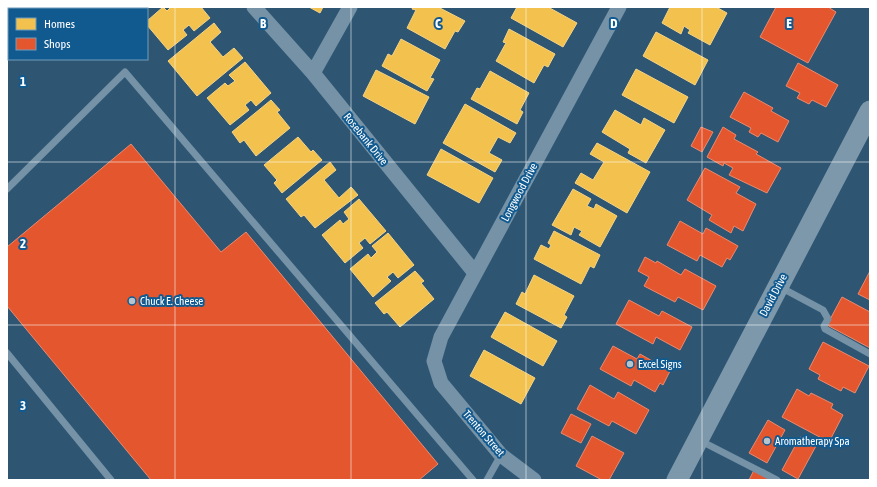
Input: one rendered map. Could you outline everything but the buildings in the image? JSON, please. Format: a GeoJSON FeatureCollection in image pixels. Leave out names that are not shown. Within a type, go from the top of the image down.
{"type":"FeatureCollection","features":[{"type":"Feature","properties":{"kind":"main road","name":"David Drive"},"geometry":{"type":"LineString","coordinates":[[677,480],[778,286],[867,124]]}},
{"type":"Feature","properties":{"kind":"street","name":"Rosebank Drive"},"geometry":{"type":"LineString","coordinates":[[254,7],[312,72],[475,273]]}},
{"type":"Feature","properties":{"kind":"street"},"geometry":{"type":"LineString","coordinates":[[312,72],[350,7]]}},
{"type":"Feature","properties":{"kind":"street","name":"Longwood Drive"},"geometry":{"type":"LineString","coordinates":[[441,380],[434,361],[441,337],[619,7]]}},
{"type":"Feature","properties":{"kind":"street","name":"Trenton Street"},"geometry":{"type":"LineString","coordinates":[[441,380],[501,455],[534,480]]}},
{"type":"Feature","properties":{"kind":"lane"},"geometry":{"type":"LineString","coordinates":[[7,189],[125,72],[473,480]]}},
{"type":"Feature","properties":{"kind":"lane"},"geometry":{"type":"LineString","coordinates":[[778,286],[823,310],[828,319],[824,326],[825,329],[870,354]]}},
{"type":"Feature","properties":{"kind":"lane"},"geometry":{"type":"LineString","coordinates":[[7,353],[111,480]]}},
{"type":"Feature","properties":{"kind":"lane"},"geometry":{"type":"LineString","coordinates":[[697,439],[776,480]]}},
{"type":"Feature","properties":{"kind":"lane"},"geometry":{"type":"LineString","coordinates":[[487,480],[501,455]]}},
{"type":"Feature","properties":{"kind":"place","name":"Chuck E. Cheese"},"geometry":{"type":"Point","coordinates":[132,301]}},
{"type":"Feature","properties":{"kind":"place","name":"Excel Signs"},"geometry":{"type":"Point","coordinates":[630,364]}},
{"type":"Feature","properties":{"kind":"place","name":"Aromatherapy Spa"},"geometry":{"type":"Point","coordinates":[767,441]}}]}
